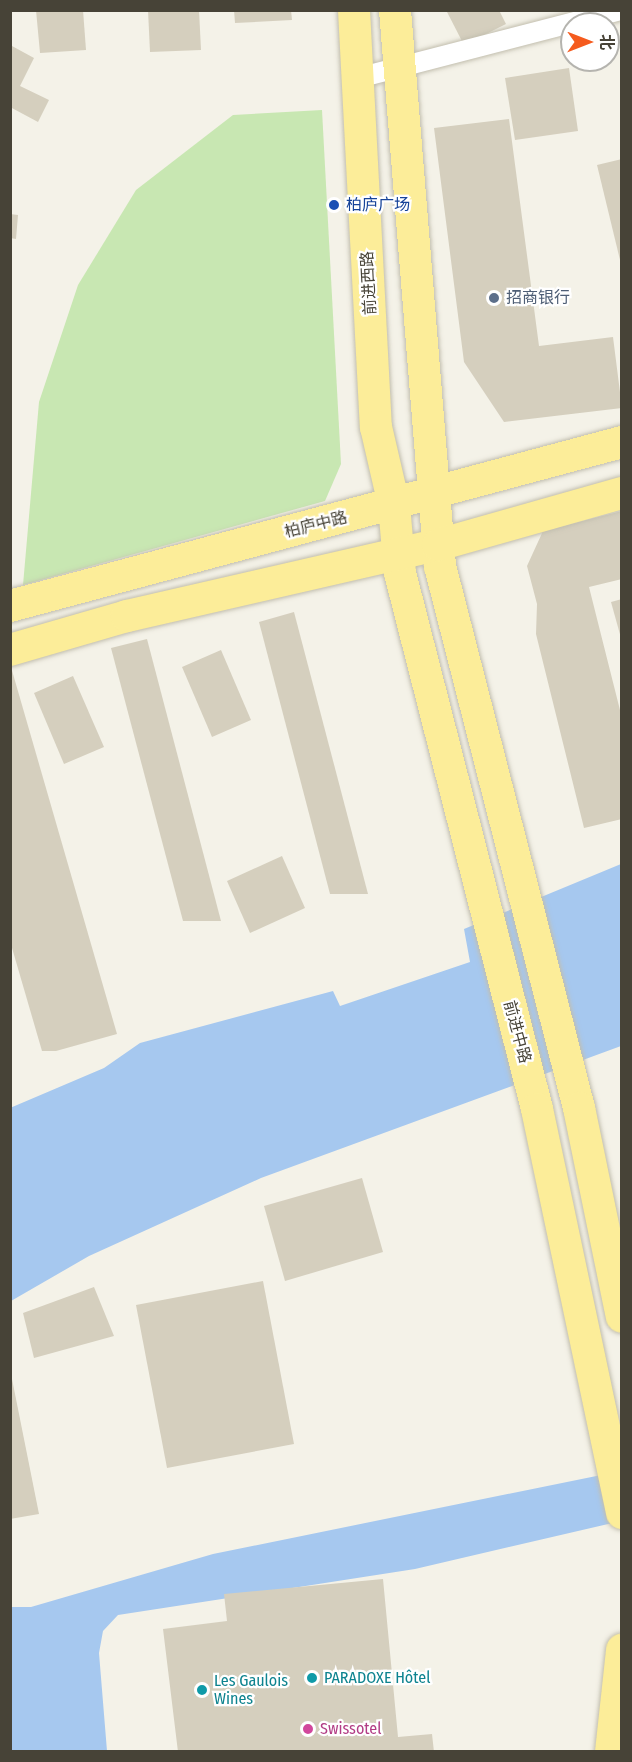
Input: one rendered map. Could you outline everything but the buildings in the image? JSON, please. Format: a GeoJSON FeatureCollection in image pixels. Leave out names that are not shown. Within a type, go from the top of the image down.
{"type":"FeatureCollection","features":[{"type":"Feature","properties":{"kind":"main road","name":"前进西路"},"geometry":{"type":"LineString","coordinates":[[354,10],[376,427],[394,505],[399,554]]}},
{"type":"Feature","properties":{"kind":"main road"},"geometry":{"type":"LineString","coordinates":[[395,10],[432,494],[438,545],[579,1108],[621,1317]]}},
{"type":"Feature","properties":{"kind":"main road","name":"柏庐中路"},"geometry":{"type":"LineString","coordinates":[[10,606],[394,505],[621,442]]}},
{"type":"Feature","properties":{"kind":"main road"},"geometry":{"type":"LineString","coordinates":[[10,650],[127,616],[438,545],[621,493]]}},
{"type":"Feature","properties":{"kind":"main road","name":"前进中路"},"geometry":{"type":"LineString","coordinates":[[399,554],[537,1109],[621,1513]]}},
{"type":"Feature","properties":{"kind":"main road"},"geometry":{"type":"LineString","coordinates":[[611,1752],[621,1650]]}},
{"type":"Feature","properties":{"kind":"street"},"geometry":{"type":"LineString","coordinates":[[358,78],[620,10]]}},
{"type":"Feature","properties":{"kind":"green space"},"geometry":{"type":"Polygon","coordinates":[[[322,110],[341,464],[325,501],[23,585],[39,402],[78,285],[136,190],[233,115],[322,110]]]}},
{"type":"Feature","properties":{"kind":"water"},"geometry":{"type":"Polygon","coordinates":[[[621,864],[621,1046],[261,1178],[89,1256],[11,1301],[10,1108],[104,1068],[140,1043],[333,991],[340,1006],[470,962],[464,929],[621,864]]]}},
{"type":"Feature","properties":{"kind":"water"},"geometry":{"type":"Polygon","coordinates":[[[621,1471],[621,1521],[415,1569],[118,1615],[103,1631],[99,1653],[107,1751],[11,1751],[10,1607],[31,1607],[213,1554],[621,1471]]]}},
{"type":"Feature","properties":{"kind":"place","name":"柏庐广场"},"geometry":{"type":"Point","coordinates":[334,205]}},
{"type":"Feature","properties":{"kind":"place","name":"招商银行"},"geometry":{"type":"Point","coordinates":[494,298]}},
{"type":"Feature","properties":{"kind":"place","name":"PARADOXE Hôtel"},"geometry":{"type":"Point","coordinates":[312,1678]}},
{"type":"Feature","properties":{"kind":"place","name":"Les Gaulois Wines"},"geometry":{"type":"Point","coordinates":[202,1690]}},
{"type":"Feature","properties":{"kind":"place","name":"Swissotel"},"geometry":{"type":"Point","coordinates":[308,1729]}}]}
